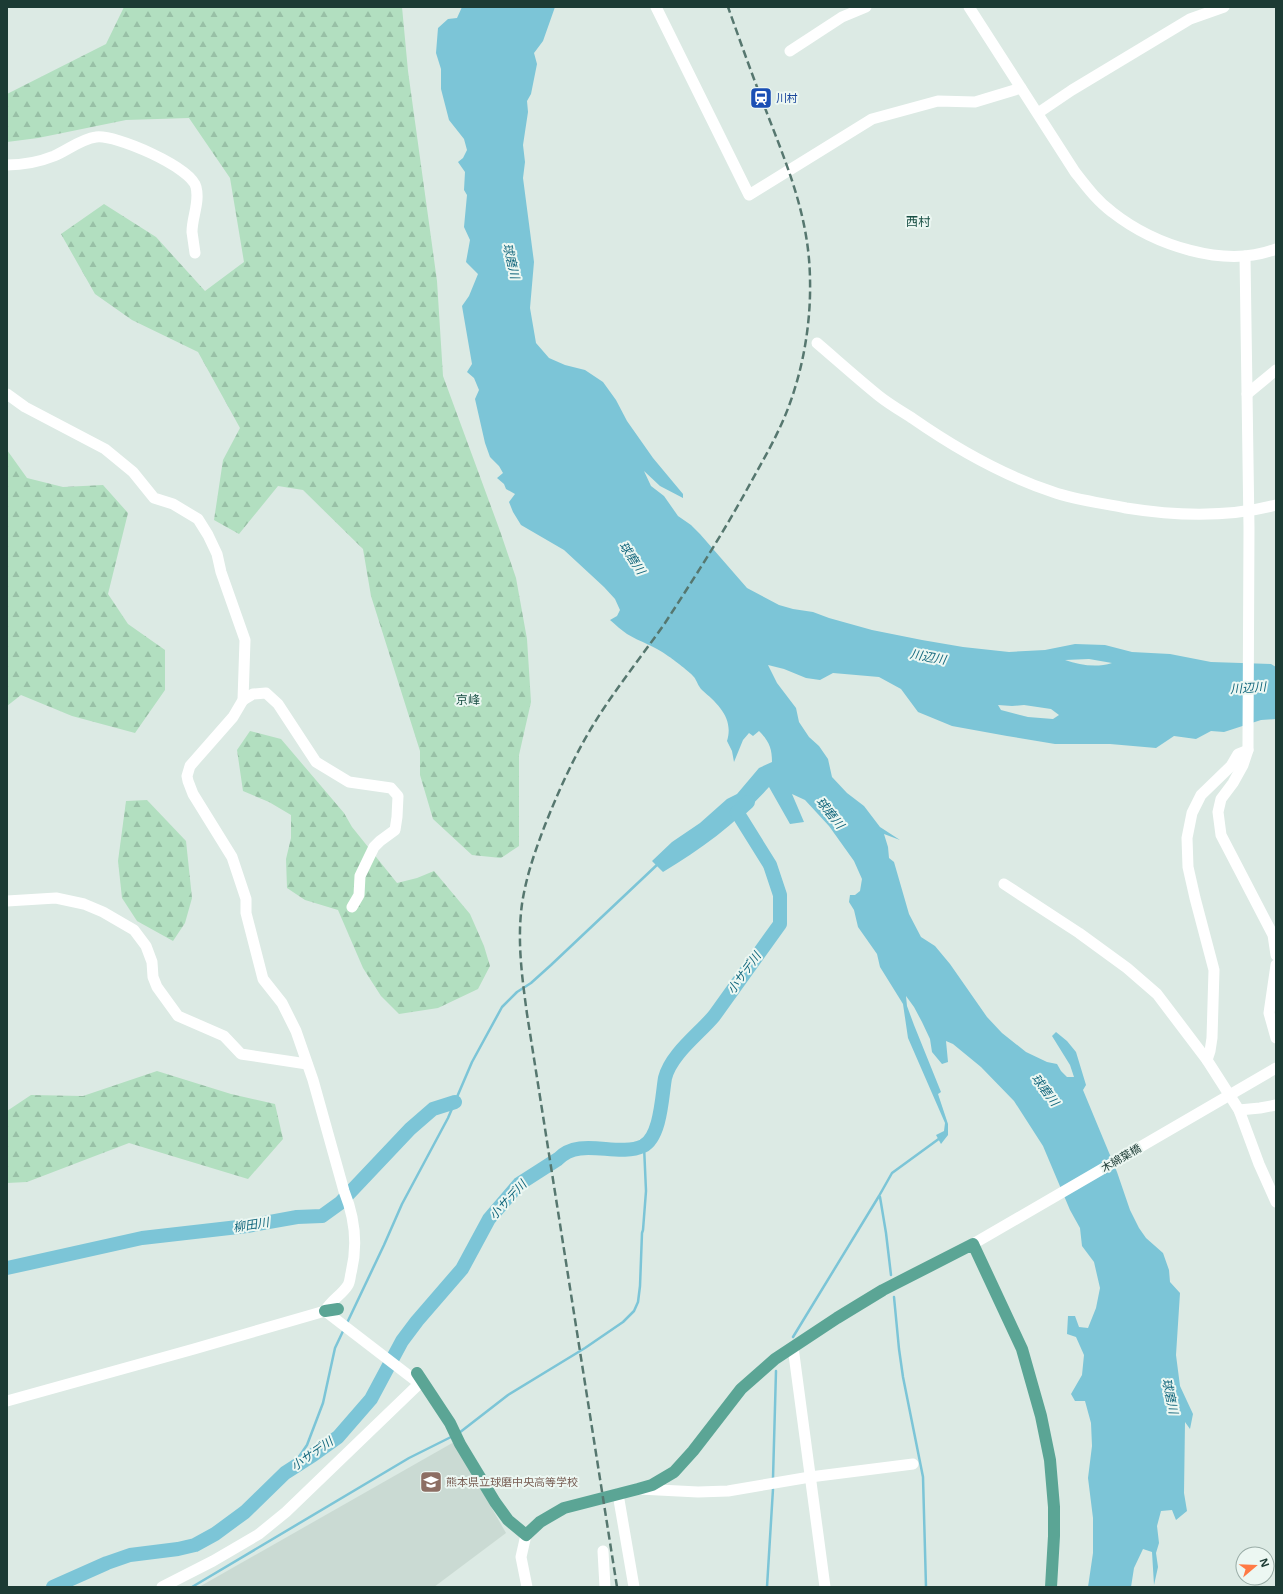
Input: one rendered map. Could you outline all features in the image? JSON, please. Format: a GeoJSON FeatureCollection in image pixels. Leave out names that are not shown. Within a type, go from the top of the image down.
{"type":"FeatureCollection","features":[{"type":"Feature","properties":{"kind":"main road"},"geometry":{"type":"LineString","coordinates":[[419,1377],[450,1422],[460,1444],[495,1502],[508,1520],[526,1535],[540,1522],[564,1508],[652,1485],[674,1472],[693,1451],[741,1389],[775,1359],[883,1290],[978,1242],[1022,1349],[1041,1416],[1050,1460],[1054,1507],[1051,1587]]}},
{"type":"Feature","properties":{"kind":"main road"},"geometry":{"type":"LineString","coordinates":[[325,1311],[338,1308]]}},
{"type":"Feature","properties":{"kind":"street"},"geometry":{"type":"LineString","coordinates":[[656,7],[749,195],[872,119],[938,101],[975,102],[1021,88]]}},
{"type":"Feature","properties":{"kind":"street"},"geometry":{"type":"LineString","coordinates":[[790,52],[842,17],[866,7]]}},
{"type":"Feature","properties":{"kind":"street"},"geometry":{"type":"LineString","coordinates":[[969,7],[1075,172],[1092,194],[1112,212],[1136,229],[1160,240],[1189,250],[1215,255],[1245,256],[1276,249]]}},
{"type":"Feature","properties":{"kind":"street"},"geometry":{"type":"LineString","coordinates":[[1038,113],[1072,90],[1190,19],[1224,7]]}},
{"type":"Feature","properties":{"kind":"street"},"geometry":{"type":"LineString","coordinates":[[7,164],[29,164],[54,156],[78,143],[96,137],[106,137],[147,152],[177,166],[192,178],[196,185],[198,195],[192,232],[195,253]]}},
{"type":"Feature","properties":{"kind":"street"},"geometry":{"type":"LineString","coordinates":[[1245,256],[1249,512],[1248,746],[1243,765],[1233,783],[1221,799],[1218,812],[1222,836],[1273,935],[1276,955]]}},
{"type":"Feature","properties":{"kind":"street"},"geometry":{"type":"LineString","coordinates":[[817,343],[880,396],[938,436],[989,465],[1054,492],[1097,503],[1147,511],[1190,514],[1249,512],[1276,505]]}},
{"type":"Feature","properties":{"kind":"street"},"geometry":{"type":"LineString","coordinates":[[1247,394],[1276,370]]}},
{"type":"Feature","properties":{"kind":"street"},"geometry":{"type":"LineString","coordinates":[[7,394],[25,407],[105,449],[133,472],[154,498],[173,504],[198,519],[208,534],[217,554],[221,572],[245,640],[243,700],[233,717],[190,766],[187,776],[188,781],[203,812],[232,857],[246,899],[246,913],[263,979],[282,1003],[296,1031],[344,1191],[350,1205],[356,1234],[355,1259],[348,1285],[330,1303],[325,1311],[7,1402]]}},
{"type":"Feature","properties":{"kind":"street"},"geometry":{"type":"LineString","coordinates":[[243,700],[253,694],[266,693],[278,704],[316,762],[349,782],[391,788],[398,796],[395,830],[374,847],[360,876],[359,895],[352,907]]}},
{"type":"Feature","properties":{"kind":"street"},"geometry":{"type":"LineString","coordinates":[[1207,1060],[1212,1038],[1214,970],[1188,867],[1187,838],[1192,813],[1201,795],[1231,766],[1238,754],[1248,746]]}},
{"type":"Feature","properties":{"kind":"street"},"geometry":{"type":"LineString","coordinates":[[1004,884],[1079,933],[1127,968],[1157,994],[1207,1060],[1239,1110],[1259,1164],[1276,1202]]}},
{"type":"Feature","properties":{"kind":"street"},"geometry":{"type":"LineString","coordinates":[[7,901],[56,898],[84,904],[103,912],[134,930],[146,946],[152,962],[152,977],[167,1003],[178,1016],[224,1036],[241,1054],[307,1064]]}},
{"type":"Feature","properties":{"kind":"street"},"geometry":{"type":"LineString","coordinates":[[1276,965],[1269,1013],[1276,1038]]}},
{"type":"Feature","properties":{"kind":"street","name":"木綿葉橋"},"geometry":{"type":"LineString","coordinates":[[978,1242],[1276,1068]]}},
{"type":"Feature","properties":{"kind":"street"},"geometry":{"type":"LineString","coordinates":[[1239,1110],[1276,1105]]}},
{"type":"Feature","properties":{"kind":"street"},"geometry":{"type":"LineString","coordinates":[[325,1311],[416,1381],[419,1377]]}},
{"type":"Feature","properties":{"kind":"street"},"geometry":{"type":"LineString","coordinates":[[794,1347],[825,1587]]}},
{"type":"Feature","properties":{"kind":"street"},"geometry":{"type":"LineString","coordinates":[[162,1587],[213,1562],[259,1534],[286,1512],[419,1377]]}},
{"type":"Feature","properties":{"kind":"street"},"geometry":{"type":"LineString","coordinates":[[638,1489],[698,1492],[728,1491],[810,1477],[913,1464]]}},
{"type":"Feature","properties":{"kind":"street"},"geometry":{"type":"LineString","coordinates":[[618,1494],[634,1587]]}},
{"type":"Feature","properties":{"kind":"street"},"geometry":{"type":"LineString","coordinates":[[526,1535],[521,1557],[527,1587]]}},
{"type":"Feature","properties":{"kind":"street"},"geometry":{"type":"LineString","coordinates":[[603,1552],[605,1587]]}},
{"type":"Feature","properties":{"kind":"shaded area","name":"熊本県立球磨中央高等学校"},"geometry":{"type":"Polygon","coordinates":[[[454,1442],[506,1533],[434,1587],[199,1587],[454,1442]]]}},
{"type":"Feature","properties":{"kind":"green space"},"geometry":{"type":"Polygon","coordinates":[[[124,7],[402,7],[408,71],[437,281],[443,376],[516,578],[527,639],[531,702],[519,755],[519,846],[501,858],[472,855],[433,819],[420,775],[420,751],[371,596],[363,549],[303,490],[278,486],[239,534],[214,520],[223,460],[240,428],[198,352],[132,320],[95,294],[61,234],[104,204],[156,237],[205,291],[244,262],[230,178],[189,118],[126,120],[38,138],[7,142],[7,94],[106,44],[124,7]]]}},
{"type":"Feature","properties":{"kind":"green space"},"geometry":{"type":"Polygon","coordinates":[[[7,450],[27,478],[63,487],[103,485],[128,513],[108,594],[128,624],[165,650],[165,690],[135,733],[72,716],[21,695],[7,706],[7,450]]]}},
{"type":"Feature","properties":{"kind":"green space"},"geometry":{"type":"Polygon","coordinates":[[[250,731],[281,739],[344,813],[352,827],[397,883],[417,878],[434,871],[470,914],[484,946],[490,966],[478,989],[438,1008],[399,1014],[381,996],[363,968],[338,910],[305,900],[287,888],[286,859],[291,838],[291,815],[269,802],[243,791],[237,750],[250,731]]]}},
{"type":"Feature","properties":{"kind":"green space"},"geometry":{"type":"Polygon","coordinates":[[[147,800],[186,841],[192,898],[185,923],[173,941],[137,921],[122,898],[118,861],[126,801],[147,800]]]}},
{"type":"Feature","properties":{"kind":"green space"},"geometry":{"type":"Polygon","coordinates":[[[157,1071],[231,1094],[275,1104],[283,1139],[248,1179],[129,1143],[27,1182],[7,1183],[7,1111],[31,1095],[83,1096],[157,1071]]]}},
{"type":"Feature","properties":{"kind":"water"},"geometry":{"type":"Polygon","coordinates":[[[462,7],[555,7],[543,41],[534,53],[537,64],[531,94],[527,101],[528,112],[523,145],[525,162],[523,178],[534,262],[530,308],[536,343],[549,358],[565,365],[585,370],[603,382],[616,400],[627,421],[653,458],[683,494],[683,498],[660,486],[644,471],[651,486],[664,496],[678,516],[691,525],[700,534],[747,588],[779,605],[793,609],[813,612],[872,630],[963,647],[1009,652],[1045,650],[1075,644],[1105,645],[1132,652],[1170,654],[1211,662],[1271,664],[1276,667],[1276,719],[1261,720],[1224,732],[1211,731],[1196,739],[1174,736],[1156,748],[1110,744],[1055,744],[952,726],[918,712],[901,689],[879,677],[833,673],[820,680],[806,678],[784,669],[768,665],[777,683],[796,708],[799,722],[809,737],[819,746],[828,759],[832,777],[847,793],[864,806],[880,827],[900,840],[884,834],[888,847],[889,858],[894,862],[909,914],[921,937],[935,946],[950,964],[987,1017],[1002,1033],[1026,1052],[1047,1062],[1057,1064],[1067,1077],[1074,1077],[1070,1065],[1052,1036],[1056,1032],[1067,1041],[1076,1052],[1086,1085],[1083,1090],[1117,1172],[1130,1210],[1146,1238],[1163,1253],[1169,1270],[1170,1282],[1180,1293],[1176,1355],[1180,1386],[1193,1414],[1190,1429],[1185,1422],[1184,1493],[1187,1511],[1176,1520],[1172,1510],[1161,1511],[1157,1526],[1159,1543],[1156,1553],[1158,1567],[1154,1585],[1152,1552],[1143,1549],[1134,1568],[1131,1587],[1088,1587],[1093,1553],[1093,1518],[1088,1478],[1092,1446],[1091,1423],[1085,1401],[1075,1401],[1071,1394],[1082,1375],[1084,1355],[1076,1337],[1067,1334],[1068,1316],[1075,1316],[1079,1327],[1088,1328],[1096,1308],[1100,1288],[1094,1262],[1082,1246],[1080,1228],[1070,1210],[1043,1146],[1014,1101],[981,1067],[953,1044],[946,1041],[948,1062],[942,1064],[932,1052],[930,1039],[914,1007],[906,996],[907,1006],[941,1092],[938,1094],[948,1124],[948,1135],[941,1144],[936,1135],[944,1131],[945,1123],[908,1038],[903,1004],[880,967],[877,954],[858,927],[854,910],[849,902],[850,895],[855,895],[860,891],[862,879],[854,861],[829,826],[805,800],[792,794],[804,822],[790,824],[769,787],[733,823],[678,863],[663,872],[652,861],[672,842],[700,823],[727,799],[737,794],[759,768],[772,762],[771,749],[768,742],[759,731],[753,736],[749,733],[743,740],[734,762],[732,751],[727,741],[729,733],[728,725],[719,706],[701,688],[692,675],[682,666],[658,649],[627,634],[610,620],[617,616],[620,610],[615,599],[564,550],[521,525],[509,502],[515,494],[506,489],[504,484],[497,478],[503,473],[499,466],[490,457],[485,443],[475,399],[479,390],[474,378],[467,372],[472,364],[462,306],[469,296],[478,274],[466,262],[470,240],[464,227],[467,195],[464,190],[465,172],[458,162],[463,158],[467,150],[464,139],[449,120],[441,89],[441,69],[436,53],[438,28],[448,19],[457,18],[462,7]],[[1089,659],[1065,660],[1088,665],[1106,665],[1112,663],[1089,659]],[[998,705],[1001,710],[1028,717],[1053,719],[1059,715],[1051,709],[1024,705],[998,705]]]}},
{"type":"Feature","properties":{"kind":"waterway","name":"小サデ川"},"geometry":{"type":"LineString","coordinates":[[53,1587],[107,1563],[130,1555],[178,1549],[195,1545],[215,1534],[245,1512],[285,1473],[338,1437],[371,1399],[402,1341],[417,1321],[462,1269],[489,1219],[519,1184],[567,1152],[588,1148],[622,1150],[633,1149],[643,1146],[649,1141],[654,1134],[660,1115],[665,1078],[668,1069],[679,1053],[714,1016],[780,924],[780,895],[770,865],[737,812],[748,802]]}},
{"type":"Feature","properties":{"kind":"waterway"},"geometry":{"type":"LineString","coordinates":[[347,1323],[402,1204],[448,1118],[472,1062],[502,1007],[517,992],[531,983],[551,965],[659,863]]}},
{"type":"Feature","properties":{"kind":"waterway","name":"柳田川"},"geometry":{"type":"LineString","coordinates":[[7,1268],[142,1238],[247,1226],[297,1217],[322,1216],[340,1203],[410,1129],[433,1109],[455,1102]]}},
{"type":"Feature","properties":{"kind":"waterway"},"geometry":{"type":"LineString","coordinates":[[793,1337],[892,1173],[940,1138]]}},
{"type":"Feature","properties":{"kind":"waterway"},"geometry":{"type":"LineString","coordinates":[[459,1433],[508,1395],[585,1348],[623,1322],[634,1311],[638,1302],[640,1286],[642,1233],[646,1191],[644,1146]]}},
{"type":"Feature","properties":{"kind":"waterway"},"geometry":{"type":"LineString","coordinates":[[880,1197],[891,1275]]}},
{"type":"Feature","properties":{"kind":"waterway"},"geometry":{"type":"LineString","coordinates":[[894,1297],[903,1377],[923,1477],[926,1587]]}},
{"type":"Feature","properties":{"kind":"waterway"},"geometry":{"type":"LineString","coordinates":[[285,1473],[294,1464],[307,1445],[323,1403],[335,1348],[344,1329]]}},
{"type":"Feature","properties":{"kind":"waterway"},"geometry":{"type":"LineString","coordinates":[[773,1478],[776,1371]]}},
{"type":"Feature","properties":{"kind":"waterway"},"geometry":{"type":"LineString","coordinates":[[192,1587],[409,1458],[453,1436]]}},
{"type":"Feature","properties":{"kind":"waterway"},"geometry":{"type":"LineString","coordinates":[[767,1587],[773,1489]]}},
{"type":"Feature","properties":{"kind":"railway"},"geometry":{"type":"LineString","coordinates":[[617,1587],[527,1014],[523,986],[520,932],[522,904],[534,854],[550,812],[574,759],[603,709],[665,623],[741,500],[782,424],[795,388],[803,358],[808,326],[810,295],[809,255],[805,232],[800,209],[787,166],[728,7]]}},
{"type":"Feature","properties":{"kind":"place","name":"川村"},"geometry":{"type":"Point","coordinates":[761,98]}},
{"type":"Feature","properties":{"kind":"place","name":"熊本県立球磨中央高等学校"},"geometry":{"type":"Point","coordinates":[431,1482]}},
{"type":"Feature","properties":{"kind":"district","name":"西村"},"geometry":{"type":"Point","coordinates":[918,222]}},
{"type":"Feature","properties":{"kind":"district","name":"京峰"},"geometry":{"type":"Point","coordinates":[468,700]}},
{"type":"Feature","properties":{"kind":"water label","name":"球磨川"},"geometry":{"type":"Point","coordinates":[511,261]}},
{"type":"Feature","properties":{"kind":"water label","name":"球磨川"},"geometry":{"type":"Point","coordinates":[632,558]}},
{"type":"Feature","properties":{"kind":"water label","name":"川辺川"},"geometry":{"type":"Point","coordinates":[928,657]}},
{"type":"Feature","properties":{"kind":"water label","name":"川辺川"},"geometry":{"type":"Point","coordinates":[1248,688]}},
{"type":"Feature","properties":{"kind":"water label","name":"球磨川"},"geometry":{"type":"Point","coordinates":[830,813]}},
{"type":"Feature","properties":{"kind":"water label","name":"球磨川"},"geometry":{"type":"Point","coordinates":[1045,1090]}},
{"type":"Feature","properties":{"kind":"water label","name":"球磨川"},"geometry":{"type":"Point","coordinates":[1170,1396]}}]}
